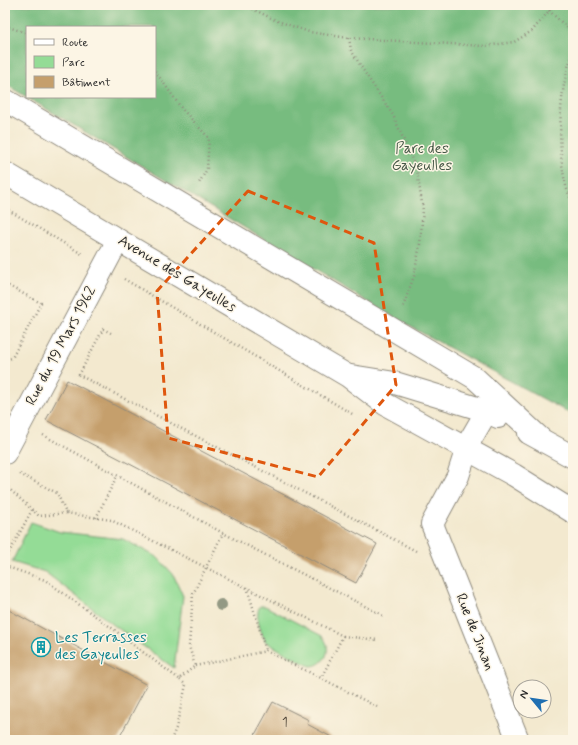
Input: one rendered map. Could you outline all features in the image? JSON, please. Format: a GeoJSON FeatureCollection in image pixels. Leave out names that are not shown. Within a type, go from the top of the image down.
{"type":"FeatureCollection","features":[{"type":"Feature","properties":{"kind":"street"},"geometry":{"type":"LineString","coordinates":[[5,100],[475,378],[541,439]]}},
{"type":"Feature","properties":{"kind":"street","name":"Avenue des Gayeulles"},"geometry":{"type":"LineString","coordinates":[[5,173],[348,376],[386,404],[514,476],[573,512]]}},
{"type":"Feature","properties":{"kind":"street","name":"Rue du 19 Mars 1962"},"geometry":{"type":"LineString","coordinates":[[5,453],[118,240]]}},
{"type":"Feature","properties":{"kind":"street","name":"Avenue des Gayeulles"},"geometry":{"type":"LineString","coordinates":[[348,376],[395,383],[486,411],[573,457]]}},
{"type":"Feature","properties":{"kind":"street"},"geometry":{"type":"LineString","coordinates":[[466,450],[486,411]]}},
{"type":"Feature","properties":{"kind":"street","name":"Rue de Jinan"},"geometry":{"type":"LineString","coordinates":[[466,450],[458,476],[432,524],[518,740]]}},
{"type":"Feature","properties":{"kind":"path"},"geometry":{"type":"LineString","coordinates":[[245,5],[275,20],[309,32],[349,38],[485,46],[514,42],[532,31],[554,5]]}},
{"type":"Feature","properties":{"kind":"path"},"geometry":{"type":"LineString","coordinates":[[543,5],[573,33]]}},
{"type":"Feature","properties":{"kind":"path"},"geometry":{"type":"LineString","coordinates":[[5,26],[26,33]]}},
{"type":"Feature","properties":{"kind":"path"},"geometry":{"type":"LineString","coordinates":[[349,38],[351,50],[393,116],[417,170],[423,210],[420,244],[414,276],[401,313],[392,328]]}},
{"type":"Feature","properties":{"kind":"path"},"geometry":{"type":"LineString","coordinates":[[573,55],[570,60],[564,87],[560,133],[563,176],[573,203]]}},
{"type":"Feature","properties":{"kind":"path"},"geometry":{"type":"LineString","coordinates":[[156,72],[182,108],[209,138],[207,168],[185,206]]}},
{"type":"Feature","properties":{"kind":"path"},"geometry":{"type":"LineString","coordinates":[[5,208],[355,415]]}},
{"type":"Feature","properties":{"kind":"path"},"geometry":{"type":"LineString","coordinates":[[5,284],[41,303],[12,358],[5,360]]}},
{"type":"Feature","properties":{"kind":"path"},"geometry":{"type":"LineString","coordinates":[[111,333],[103,329],[79,374],[416,552]]}},
{"type":"Feature","properties":{"kind":"path"},"geometry":{"type":"LineString","coordinates":[[20,423],[223,533],[384,616]]}},
{"type":"Feature","properties":{"kind":"path"},"geometry":{"type":"LineString","coordinates":[[18,472],[57,493],[66,513]]}},
{"type":"Feature","properties":{"kind":"path"},"geometry":{"type":"LineString","coordinates":[[96,518],[118,476]]}},
{"type":"Feature","properties":{"kind":"path"},"geometry":{"type":"LineString","coordinates":[[5,485],[39,516],[66,513],[111,520],[343,636],[378,640]]}},
{"type":"Feature","properties":{"kind":"path"},"geometry":{"type":"LineString","coordinates":[[5,560],[32,510]]}},
{"type":"Feature","properties":{"kind":"path"},"geometry":{"type":"LineString","coordinates":[[195,666],[189,646],[193,594],[223,533]]}},
{"type":"Feature","properties":{"kind":"path"},"geometry":{"type":"LineString","coordinates":[[5,566],[45,580],[116,631],[128,642],[179,679],[186,686],[176,728],[170,740]]}},
{"type":"Feature","properties":{"kind":"path"},"geometry":{"type":"LineString","coordinates":[[247,587],[266,651]]}},
{"type":"Feature","properties":{"kind":"path"},"geometry":{"type":"LineString","coordinates":[[321,678],[343,636]]}},
{"type":"Feature","properties":{"kind":"path"},"geometry":{"type":"LineString","coordinates":[[179,679],[195,666],[266,651],[377,707]]}},
{"type":"Feature","properties":{"kind":"highlighted area"},"geometry":{"type":"Polygon","coordinates":[[[248,191],[374,243],[396,385],[318,477],[168,438],[157,291],[248,191]]]}},
{"type":"Feature","properties":{"kind":"green space","name":"Parc des Gayeulles"},"geometry":{"type":"Polygon","coordinates":[[[5,5],[573,5],[573,415],[400,321],[28,98],[156,98],[156,26],[26,26],[26,97],[5,84],[5,5]]]}},
{"type":"Feature","properties":{"kind":"green space"},"geometry":{"type":"Polygon","coordinates":[[[31,522],[60,532],[123,539],[157,557],[173,574],[183,596],[174,668],[115,626],[45,572],[12,562],[31,522]]]}},
{"type":"Feature","properties":{"kind":"green space"},"geometry":{"type":"Polygon","coordinates":[[[260,606],[265,606],[322,636],[326,643],[327,653],[322,662],[313,666],[308,665],[266,642],[260,629],[258,619],[258,610],[260,606]]]}},
{"type":"Feature","properties":{"kind":"building"},"geometry":{"type":"Polygon","coordinates":[[[67,380],[377,544],[356,583],[46,420],[67,380]]]}},
{"type":"Feature","properties":{"kind":"building","name":"Les Terrasses des Gayeulles"},"geometry":{"type":"Polygon","coordinates":[[[5,608],[147,685],[118,740],[5,740],[5,608]]]}},
{"type":"Feature","properties":{"kind":"building"},"geometry":{"type":"Polygon","coordinates":[[[273,702],[309,720],[307,724],[337,740],[252,740],[273,702]]]}},
{"type":"Feature","properties":{"kind":"place","name":"Les Terrasses des Gayeulles"},"geometry":{"type":"Point","coordinates":[41,647]}}]}
